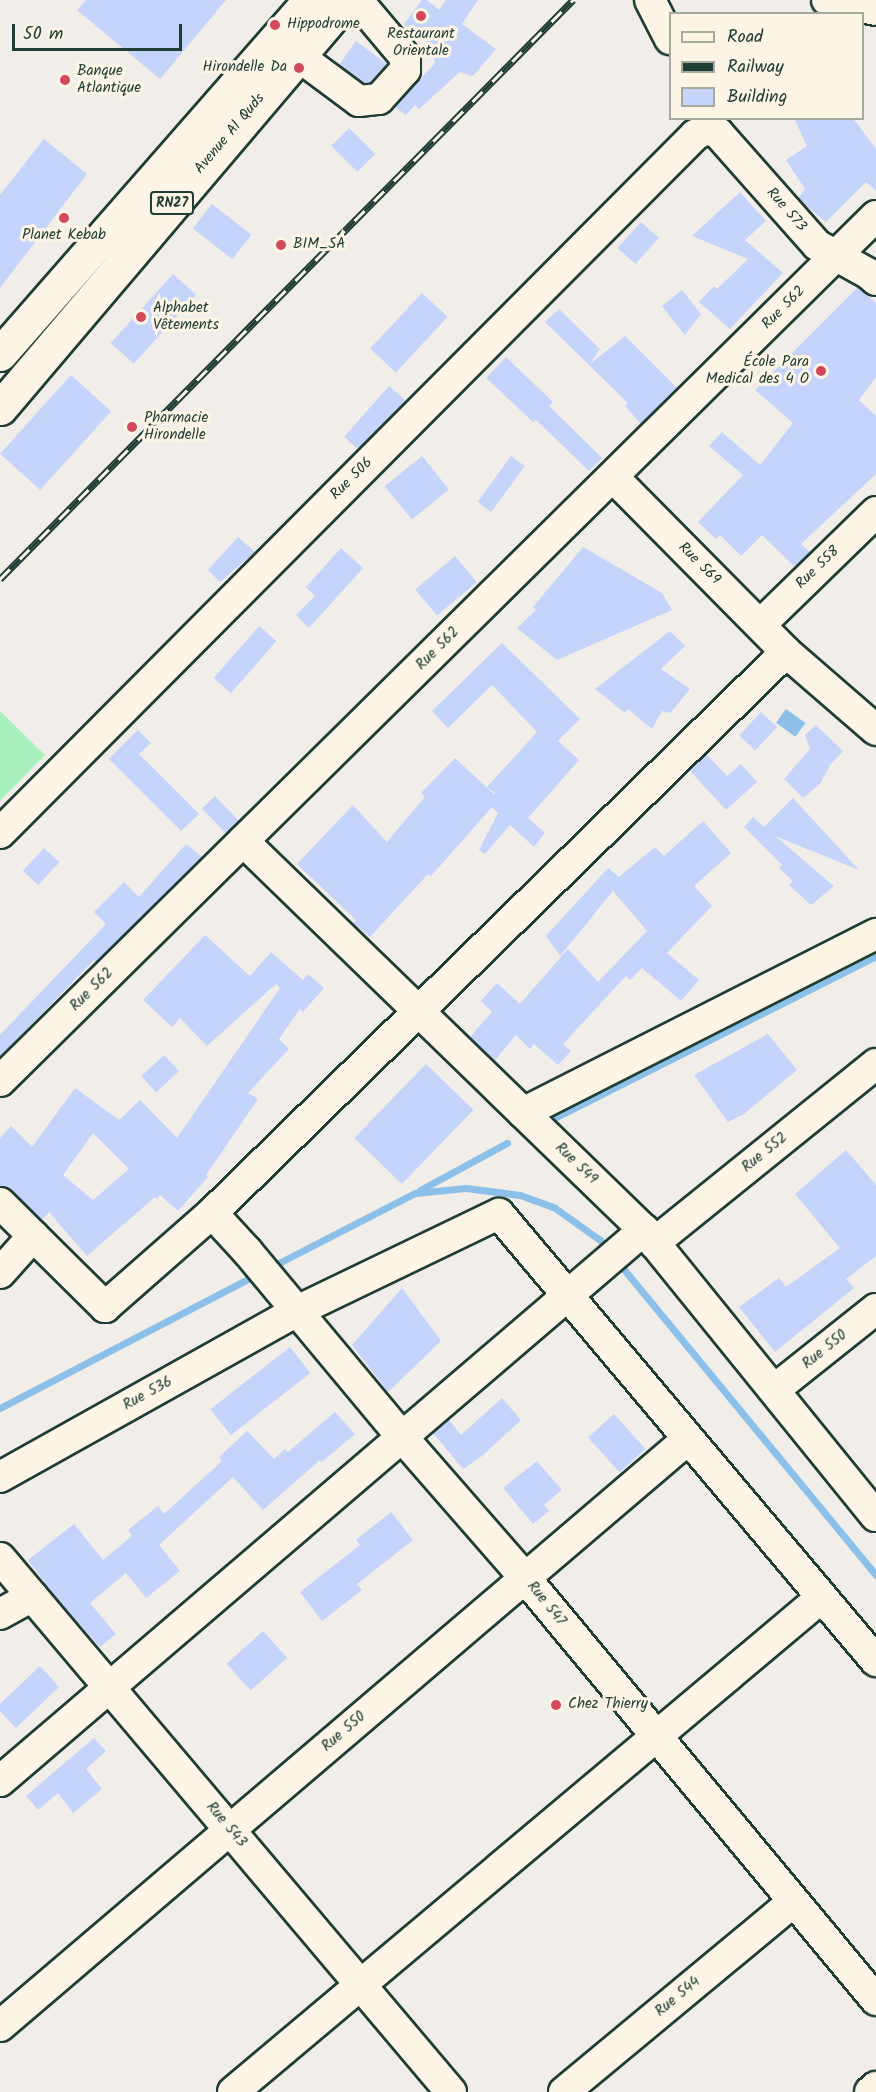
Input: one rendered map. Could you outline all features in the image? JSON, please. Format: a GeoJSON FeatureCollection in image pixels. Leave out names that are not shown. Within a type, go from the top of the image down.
{"type":"FeatureCollection","features":[{"type":"Feature","properties":{"kind":"main road","name":"Avenue Al Quds"},"geometry":{"type":"LineString","coordinates":[[0,354],[308,9],[346,0]]}},
{"type":"Feature","properties":{"kind":"main road","name":"Avenue Al Quds"},"geometry":{"type":"LineString","coordinates":[[0,408],[297,55],[308,9]]}},
{"type":"Feature","properties":{"kind":"street"},"geometry":{"type":"LineString","coordinates":[[297,55],[358,101],[378,99],[405,70],[405,57],[357,0]]}},
{"type":"Feature","properties":{"kind":"street"},"geometry":{"type":"LineString","coordinates":[[650,0],[669,37]]}},
{"type":"Feature","properties":{"kind":"street"},"geometry":{"type":"LineString","coordinates":[[826,0],[876,10]]}},
{"type":"Feature","properties":{"kind":"street","name":"Rue 573"},"geometry":{"type":"LineString","coordinates":[[707,129],[718,133],[817,245],[876,280]]}},
{"type":"Feature","properties":{"kind":"street","name":"Rue 506"},"geometry":{"type":"LineString","coordinates":[[0,833],[695,135],[707,129]]}},
{"type":"Feature","properties":{"kind":"street","name":"Rue 562"},"geometry":{"type":"LineString","coordinates":[[0,1082],[876,216]]}},
{"type":"Feature","properties":{"kind":"street","name":"Rue 569"},"geometry":{"type":"LineString","coordinates":[[613,477],[786,652],[876,730]]}},
{"type":"Feature","properties":{"kind":"street","name":"Rue 558"},"geometry":{"type":"LineString","coordinates":[[760,625],[876,512]]}},
{"type":"Feature","properties":{"kind":"street"},"geometry":{"type":"LineString","coordinates":[[0,1203],[105,1307],[212,1213],[786,652]]}},
{"type":"Feature","properties":{"kind":"street","name":"Rue 549"},"geometry":{"type":"LineString","coordinates":[[243,841],[649,1236],[876,1516]]}},
{"type":"Feature","properties":{"kind":"street"},"geometry":{"type":"LineString","coordinates":[[523,1113],[876,934]]}},
{"type":"Feature","properties":{"kind":"street","name":"Rue 552"},"geometry":{"type":"LineString","coordinates":[[0,1781],[567,1295],[649,1236],[876,1064]]}},
{"type":"Feature","properties":{"kind":"street","name":"Rue 547"},"geometry":{"type":"LineString","coordinates":[[212,1213],[247,1251],[402,1437],[525,1578],[654,1737],[876,2000]]}},
{"type":"Feature","properties":{"kind":"street","name":"Rue 536"},"geometry":{"type":"LineString","coordinates":[[0,1477],[288,1301],[499,1214],[567,1295]]}},
{"type":"Feature","properties":{"kind":"street"},"geometry":{"type":"LineString","coordinates":[[0,1273],[33,1236]]}},
{"type":"Feature","properties":{"kind":"street"},"geometry":{"type":"LineString","coordinates":[[567,1295],[876,1661]]}},
{"type":"Feature","properties":{"kind":"street","name":"Rue 550"},"geometry":{"type":"LineString","coordinates":[[774,1390],[876,1309]]}},
{"type":"Feature","properties":{"kind":"street","name":"Rue 550"},"geometry":{"type":"LineString","coordinates":[[0,2026],[688,1438]]}},
{"type":"Feature","properties":{"kind":"street","name":"Rue 543"},"geometry":{"type":"LineString","coordinates":[[0,1558],[452,2092]]}},
{"type":"Feature","properties":{"kind":"street"},"geometry":{"type":"LineString","coordinates":[[0,1614],[32,1596]]}},
{"type":"Feature","properties":{"kind":"street"},"geometry":{"type":"LineString","coordinates":[[233,2092],[822,1597]]}},
{"type":"Feature","properties":{"kind":"street","name":"Rue 544"},"geometry":{"type":"LineString","coordinates":[[564,2092],[793,1902]]}},
{"type":"Feature","properties":{"kind":"street"},"geometry":{"type":"LineString","coordinates":[[870,2092],[876,2087]]}},
{"type":"Feature","properties":{"kind":"green space"},"geometry":{"type":"Polygon","coordinates":[[[0,711],[45,755],[0,801],[0,711]]]}},
{"type":"Feature","properties":{"kind":"water"},"geometry":{"type":"Polygon","coordinates":[[[786,709],[805,723],[795,737],[776,723],[786,709]]]}},
{"type":"Feature","properties":{"kind":"building"},"geometry":{"type":"Polygon","coordinates":[[[86,0],[226,0],[160,79],[77,10],[86,0]]]}},
{"type":"Feature","properties":{"kind":"building"},"geometry":{"type":"Polygon","coordinates":[[[422,0],[427,0],[439,10],[446,0],[478,0],[462,24],[496,49],[473,76],[460,72],[419,109],[415,105],[406,115],[395,107],[435,63],[431,46],[404,24],[422,0]]]}},
{"type":"Feature","properties":{"kind":"building"},"geometry":{"type":"Polygon","coordinates":[[[356,41],[387,64],[371,82],[364,83],[339,65],[356,41]]]}},
{"type":"Feature","properties":{"kind":"building"},"geometry":{"type":"Polygon","coordinates":[[[795,120],[854,120],[876,149],[876,191],[866,182],[826,222],[798,198],[805,189],[786,160],[807,146],[795,120]]]}},
{"type":"Feature","properties":{"kind":"building"},"geometry":{"type":"Polygon","coordinates":[[[349,128],[375,154],[357,172],[331,146],[349,128]]]}},
{"type":"Feature","properties":{"kind":"building"},"geometry":{"type":"Polygon","coordinates":[[[44,139],[87,174],[0,288],[0,195],[44,139]]]}},
{"type":"Feature","properties":{"kind":"building"},"geometry":{"type":"Polygon","coordinates":[[[740,192],[766,221],[745,240],[783,273],[730,329],[699,302],[714,286],[717,289],[748,259],[692,236],[740,192]]]}},
{"type":"Feature","properties":{"kind":"building"},"geometry":{"type":"Polygon","coordinates":[[[212,204],[251,235],[232,259],[193,228],[212,204]]]}},
{"type":"Feature","properties":{"kind":"building"},"geometry":{"type":"Polygon","coordinates":[[[641,222],[659,238],[635,264],[618,248],[641,222]]]}},
{"type":"Feature","properties":{"kind":"building"},"geometry":{"type":"Polygon","coordinates":[[[173,274],[196,295],[134,364],[111,343],[173,274]]]}},
{"type":"Feature","properties":{"kind":"building"},"geometry":{"type":"Polygon","coordinates":[[[858,287],[876,303],[876,377],[859,400],[876,416],[876,474],[801,544],[810,552],[795,567],[762,535],[741,556],[720,535],[716,539],[698,522],[743,475],[709,446],[722,432],[760,465],[793,423],[755,390],[858,287]]]}},
{"type":"Feature","properties":{"kind":"building"},"geometry":{"type":"Polygon","coordinates":[[[682,290],[701,314],[685,335],[662,306],[682,290]]]}},
{"type":"Feature","properties":{"kind":"building"},"geometry":{"type":"Polygon","coordinates":[[[422,293],[448,317],[396,372],[370,349],[422,293]]]}},
{"type":"Feature","properties":{"kind":"building"},"geometry":{"type":"Polygon","coordinates":[[[559,309],[600,349],[590,364],[625,336],[677,388],[641,424],[625,406],[628,403],[545,322],[559,309]]]}},
{"type":"Feature","properties":{"kind":"building"},"geometry":{"type":"Polygon","coordinates":[[[506,357],[553,402],[549,406],[602,458],[589,471],[536,420],[533,422],[486,378],[506,357]]]}},
{"type":"Feature","properties":{"kind":"building"},"geometry":{"type":"Polygon","coordinates":[[[71,375],[111,411],[40,490],[0,454],[71,375]]]}},
{"type":"Feature","properties":{"kind":"building"},"geometry":{"type":"Polygon","coordinates":[[[389,386],[406,401],[358,449],[344,437],[389,386]]]}},
{"type":"Feature","properties":{"kind":"building"},"geometry":{"type":"Polygon","coordinates":[[[422,456],[449,489],[412,520],[385,486],[422,456]]]}},
{"type":"Feature","properties":{"kind":"building"},"geometry":{"type":"Polygon","coordinates":[[[511,456],[525,466],[491,512],[477,502],[511,456]]]}},
{"type":"Feature","properties":{"kind":"building"},"geometry":{"type":"Polygon","coordinates":[[[238,537],[255,552],[220,582],[208,570],[238,537]]]}},
{"type":"Feature","properties":{"kind":"building"},"geometry":{"type":"Polygon","coordinates":[[[583,547],[662,593],[672,610],[557,660],[517,628],[536,610],[533,607],[583,547]]]}},
{"type":"Feature","properties":{"kind":"building"},"geometry":{"type":"Polygon","coordinates":[[[341,548],[363,568],[309,628],[296,615],[315,596],[306,587],[341,548]]]}},
{"type":"Feature","properties":{"kind":"building"},"geometry":{"type":"Polygon","coordinates":[[[455,556],[477,582],[437,615],[415,589],[455,556]]]}},
{"type":"Feature","properties":{"kind":"building"},"geometry":{"type":"Polygon","coordinates":[[[259,626],[276,641],[231,693],[214,678],[259,626]]]}},
{"type":"Feature","properties":{"kind":"building"},"geometry":{"type":"Polygon","coordinates":[[[670,631],[685,646],[661,669],[690,689],[670,713],[662,711],[652,729],[628,709],[625,713],[595,689],[670,631]]]}},
{"type":"Feature","properties":{"kind":"building"},"geometry":{"type":"Polygon","coordinates":[[[502,643],[580,719],[558,741],[579,760],[528,818],[545,833],[534,847],[510,825],[485,854],[479,850],[498,813],[492,807],[431,876],[428,874],[370,937],[353,923],[356,920],[297,864],[353,805],[387,842],[425,797],[421,793],[455,758],[494,794],[495,793],[487,787],[537,732],[492,685],[448,728],[432,711],[502,643]]]}},
{"type":"Feature","properties":{"kind":"building"},"geometry":{"type":"Polygon","coordinates":[[[761,712],[777,727],[755,750],[739,735],[761,712]]]}},
{"type":"Feature","properties":{"kind":"building"},"geometry":{"type":"Polygon","coordinates":[[[816,725],[843,751],[830,765],[820,784],[803,798],[784,779],[810,749],[805,735],[816,725]]]}},
{"type":"Feature","properties":{"kind":"building"},"geometry":{"type":"Polygon","coordinates":[[[138,730],[151,743],[139,754],[199,814],[181,831],[109,759],[138,730]]]}},
{"type":"Feature","properties":{"kind":"building"},"geometry":{"type":"Polygon","coordinates":[[[706,754],[727,776],[741,764],[757,782],[726,810],[689,770],[706,754]]]}},
{"type":"Feature","properties":{"kind":"building"},"geometry":{"type":"Polygon","coordinates":[[[215,796],[239,821],[226,834],[202,809],[215,796]]]}},
{"type":"Feature","properties":{"kind":"building"},"geometry":{"type":"Polygon","coordinates":[[[793,798],[859,870],[775,836],[834,886],[811,905],[789,885],[793,881],[779,868],[782,865],[744,827],[753,817],[764,827],[793,798]]]}},
{"type":"Feature","properties":{"kind":"building"},"geometry":{"type":"Polygon","coordinates":[[[703,821],[731,853],[694,886],[712,906],[667,953],[699,980],[681,1001],[642,968],[630,980],[626,976],[563,1044],[571,1051],[558,1065],[534,1044],[530,1049],[516,1035],[495,1060],[470,1037],[492,1012],[481,1001],[497,983],[520,1004],[568,949],[598,982],[647,931],[613,891],[560,956],[546,936],[608,868],[619,877],[655,847],[664,856],[703,821]]]}},
{"type":"Feature","properties":{"kind":"building"},"geometry":{"type":"Polygon","coordinates":[[[186,844],[202,857],[96,962],[94,960],[0,1057],[0,1035],[106,924],[94,912],[124,882],[139,897],[186,844]]]}},
{"type":"Feature","properties":{"kind":"building"},"geometry":{"type":"Polygon","coordinates":[[[44,848],[59,862],[38,885],[23,871],[44,848]]]}},
{"type":"Feature","properties":{"kind":"building"},"geometry":{"type":"Polygon","coordinates":[[[205,935],[250,976],[271,952],[303,980],[308,974],[324,988],[303,1012],[300,1009],[279,1039],[289,1049],[248,1093],[258,1099],[206,1175],[208,1177],[178,1211],[160,1195],[157,1199],[155,1197],[87,1256],[49,1212],[42,1220],[12,1191],[0,1186],[0,1138],[11,1126],[32,1147],[75,1088],[119,1120],[140,1100],[177,1138],[280,988],[276,984],[207,1046],[180,1018],[172,1027],[143,1000],[205,935]],[[93,1133],[63,1175],[93,1200],[129,1169],[93,1133]]]}},
{"type":"Feature","properties":{"kind":"building"},"geometry":{"type":"Polygon","coordinates":[[[768,1034],[797,1070],[744,1114],[728,1122],[694,1075],[768,1034]]]}},
{"type":"Feature","properties":{"kind":"building"},"geometry":{"type":"Polygon","coordinates":[[[164,1055],[179,1071],[156,1092],[141,1076],[164,1055]]]}},
{"type":"Feature","properties":{"kind":"building"},"geometry":{"type":"Polygon","coordinates":[[[426,1064],[473,1110],[402,1184],[354,1138],[426,1064]]]}},
{"type":"Feature","properties":{"kind":"building"},"geometry":{"type":"Polygon","coordinates":[[[846,1150],[876,1185],[876,1256],[846,1279],[854,1288],[775,1352],[739,1307],[779,1278],[786,1287],[840,1248],[795,1194],[846,1150]]]}},
{"type":"Feature","properties":{"kind":"building"},"geometry":{"type":"Polygon","coordinates":[[[402,1288],[441,1341],[388,1392],[352,1345],[402,1288]]]}},
{"type":"Feature","properties":{"kind":"building"},"geometry":{"type":"Polygon","coordinates":[[[290,1347],[310,1373],[231,1435],[210,1409],[290,1347]]]}},
{"type":"Feature","properties":{"kind":"building"},"geometry":{"type":"Polygon","coordinates":[[[502,1398],[521,1420],[482,1456],[463,1469],[433,1433],[449,1420],[461,1435],[502,1398]]]}},
{"type":"Feature","properties":{"kind":"building"},"geometry":{"type":"Polygon","coordinates":[[[335,1412],[355,1434],[322,1462],[320,1460],[263,1510],[233,1477],[159,1545],[180,1571],[146,1598],[126,1573],[90,1603],[116,1634],[100,1647],[56,1598],[28,1560],[74,1524],[103,1560],[132,1536],[128,1530],[158,1506],[164,1514],[222,1461],[219,1457],[247,1431],[274,1459],[285,1449],[288,1452],[335,1412]]]}},
{"type":"Feature","properties":{"kind":"building"},"geometry":{"type":"Polygon","coordinates":[[[614,1414],[645,1449],[619,1472],[588,1437],[614,1414]]]}},
{"type":"Feature","properties":{"kind":"building"},"geometry":{"type":"Polygon","coordinates":[[[537,1461],[562,1490],[544,1505],[549,1511],[533,1524],[503,1488],[537,1461]]]}},
{"type":"Feature","properties":{"kind":"building"},"geometry":{"type":"Polygon","coordinates":[[[391,1512],[413,1540],[357,1584],[362,1590],[322,1621],[300,1592],[360,1545],[356,1540],[391,1512]]]}},
{"type":"Feature","properties":{"kind":"building"},"geometry":{"type":"Polygon","coordinates":[[[263,1631],[287,1658],[251,1691],[227,1664],[263,1631]]]}},
{"type":"Feature","properties":{"kind":"building"},"geometry":{"type":"Polygon","coordinates":[[[40,1666],[59,1687],[16,1728],[0,1711],[0,1704],[40,1666]]]}},
{"type":"Feature","properties":{"kind":"building"},"geometry":{"type":"Polygon","coordinates":[[[94,1738],[106,1751],[86,1769],[102,1789],[73,1813],[58,1793],[38,1810],[26,1796],[94,1738]]]}},
{"type":"Feature","properties":{"kind":"waterway"},"geometry":{"type":"LineString","coordinates":[[556,1117],[876,956]]}},
{"type":"Feature","properties":{"kind":"waterway"},"geometry":{"type":"LineString","coordinates":[[420,1190],[507,1143]]}},
{"type":"Feature","properties":{"kind":"waterway"},"geometry":{"type":"LineString","coordinates":[[271,1267],[415,1193],[466,1188],[520,1195],[555,1208],[600,1240],[608,1250]]}},
{"type":"Feature","properties":{"kind":"waterway"},"geometry":{"type":"LineString","coordinates":[[617,1261],[876,1575]]}},
{"type":"Feature","properties":{"kind":"waterway"},"geometry":{"type":"LineString","coordinates":[[0,1408],[256,1275]]}},
{"type":"Feature","properties":{"kind":"railway"},"geometry":{"type":"LineString","coordinates":[[0,579],[573,0]]}},
{"type":"Feature","properties":{"kind":"place","name":"Restaurant Orientale"},"geometry":{"type":"Point","coordinates":[421,16]}},
{"type":"Feature","properties":{"kind":"place","name":"Hippodrome"},"geometry":{"type":"Point","coordinates":[275,25]}},
{"type":"Feature","properties":{"kind":"place","name":"Hirondelle Da"},"geometry":{"type":"Point","coordinates":[299,68]}},
{"type":"Feature","properties":{"kind":"place","name":"Banque Atlantique"},"geometry":{"type":"Point","coordinates":[65,80]}},
{"type":"Feature","properties":{"kind":"place","name":"Planet Kebab"},"geometry":{"type":"Point","coordinates":[64,218]}},
{"type":"Feature","properties":{"kind":"place","name":"BIM_SA"},"geometry":{"type":"Point","coordinates":[281,245]}},
{"type":"Feature","properties":{"kind":"place","name":"Alphabet Vêtements"},"geometry":{"type":"Point","coordinates":[141,317]}},
{"type":"Feature","properties":{"kind":"place","name":"École Para Medical des 4 O"},"geometry":{"type":"Point","coordinates":[821,371]}},
{"type":"Feature","properties":{"kind":"place","name":"Pharmacie Hirondelle"},"geometry":{"type":"Point","coordinates":[132,427]}},
{"type":"Feature","properties":{"kind":"place","name":"Chez Thierry"},"geometry":{"type":"Point","coordinates":[556,1705]}}]}
